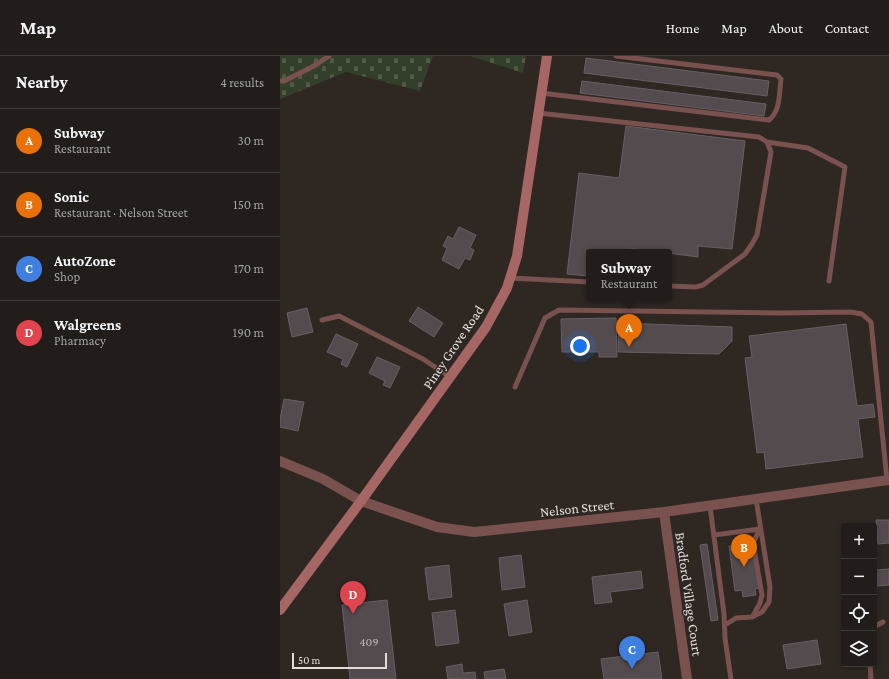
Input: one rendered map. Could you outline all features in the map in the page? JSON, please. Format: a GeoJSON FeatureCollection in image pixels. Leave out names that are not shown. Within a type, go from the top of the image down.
{"type":"FeatureCollection","features":[{"type":"Feature","properties":{"kind":"main road","name":"Piney Grove Road"},"geometry":{"type":"LineString","coordinates":[[280,610],[361,501],[486,327],[507,288],[517,256],[547,56]]}},
{"type":"Feature","properties":{"kind":"street","name":"Nelson Street"},"geometry":{"type":"LineString","coordinates":[[280,461],[323,479],[361,501],[437,527],[474,532],[664,512],[888,480]]}},
{"type":"Feature","properties":{"kind":"street","name":"Bradford Village Court"},"geometry":{"type":"LineString","coordinates":[[664,512],[687,679]]}},
{"type":"Feature","properties":{"kind":"lane"},"geometry":{"type":"LineString","coordinates":[[280,81],[284,81],[314,66],[329,56]]}},
{"type":"Feature","properties":{"kind":"lane"},"geometry":{"type":"LineString","coordinates":[[542,93],[769,120],[778,107],[781,79],[777,75],[616,56]]}},
{"type":"Feature","properties":{"kind":"lane"},"geometry":{"type":"LineString","coordinates":[[538,113],[759,137],[767,142],[808,148],[845,167],[829,281]]}},
{"type":"Feature","properties":{"kind":"lane"},"geometry":{"type":"LineString","coordinates":[[672,286],[696,287],[703,285],[745,254],[752,244],[757,235],[771,152],[767,142]]}},
{"type":"Feature","properties":{"kind":"lane"},"geometry":{"type":"LineString","coordinates":[[510,278],[586,282]]}},
{"type":"Feature","properties":{"kind":"lane"},"geometry":{"type":"LineString","coordinates":[[515,387],[545,318],[559,310],[780,313],[850,312],[862,314],[871,322],[888,480]]}},
{"type":"Feature","properties":{"kind":"lane"},"geometry":{"type":"LineString","coordinates":[[322,320],[339,316],[423,359],[450,377]]}},
{"type":"Feature","properties":{"kind":"lane"},"geometry":{"type":"LineString","coordinates":[[725,625],[736,618],[752,617],[762,612],[769,602],[770,587],[756,499]]}},
{"type":"Feature","properties":{"kind":"lane"},"geometry":{"type":"LineString","coordinates":[[710,506],[731,679]]}},
{"type":"Feature","properties":{"kind":"lane"},"geometry":{"type":"LineString","coordinates":[[714,534],[760,529]]}},
{"type":"Feature","properties":{"kind":"lane"},"geometry":{"type":"LineString","coordinates":[[752,617],[757,610],[762,595],[753,543],[760,529]]}},
{"type":"Feature","properties":{"kind":"lane"},"geometry":{"type":"LineString","coordinates":[[877,625],[883,622]]}},
{"type":"Feature","properties":{"kind":"lane"},"geometry":{"type":"LineString","coordinates":[[870,667],[872,679]]}},
{"type":"Feature","properties":{"kind":"green space"},"geometry":{"type":"Polygon","coordinates":[[[280,56],[433,56],[420,91],[346,72],[280,99],[280,56]]]}},
{"type":"Feature","properties":{"kind":"green space"},"geometry":{"type":"Polygon","coordinates":[[[470,56],[526,56],[523,73],[470,56]]]}},
{"type":"Feature","properties":{"kind":"building"},"geometry":{"type":"Polygon","coordinates":[[[586,58],[769,81],[767,96],[584,73],[586,58]]]}},
{"type":"Feature","properties":{"kind":"building"},"geometry":{"type":"Polygon","coordinates":[[[582,81],[766,104],[764,116],[580,93],[582,81]]]}},
{"type":"Feature","properties":{"kind":"building"},"geometry":{"type":"Polygon","coordinates":[[[626,126],[745,141],[732,249],[698,246],[698,257],[672,254],[672,249],[586,249],[586,276],[567,274],[579,173],[619,178],[626,126]]]}},
{"type":"Feature","properties":{"kind":"building"},"geometry":{"type":"Polygon","coordinates":[[[459,227],[476,235],[470,248],[474,250],[470,260],[465,258],[459,269],[442,260],[447,248],[443,246],[448,236],[453,239],[459,227]]]}},
{"type":"Feature","properties":{"kind":"building"},"geometry":{"type":"Polygon","coordinates":[[[418,307],[443,323],[434,337],[409,321],[418,307]]]}},
{"type":"Feature","properties":{"kind":"building"},"geometry":{"type":"Polygon","coordinates":[[[307,308],[313,332],[292,337],[287,313],[307,308]]]}},
{"type":"Feature","properties":{"kind":"building"},"geometry":{"type":"Polygon","coordinates":[[[616,318],[617,357],[599,357],[599,352],[562,352],[561,319],[616,318]]]}},
{"type":"Feature","properties":{"kind":"building"},"geometry":{"type":"Polygon","coordinates":[[[619,323],[732,327],[732,341],[719,354],[618,352],[619,323]]]}},
{"type":"Feature","properties":{"kind":"building"},"geometry":{"type":"Polygon","coordinates":[[[846,324],[857,406],[873,404],[875,417],[858,419],[863,457],[766,469],[764,452],[757,453],[745,358],[752,357],[749,336],[846,324]]]}},
{"type":"Feature","properties":{"kind":"building"},"geometry":{"type":"Polygon","coordinates":[[[336,334],[358,344],[347,367],[341,364],[343,359],[327,352],[336,334]]]}},
{"type":"Feature","properties":{"kind":"building"},"geometry":{"type":"Polygon","coordinates":[[[377,357],[400,367],[390,388],[383,385],[385,381],[369,373],[377,357]]]}},
{"type":"Feature","properties":{"kind":"building"},"geometry":{"type":"Polygon","coordinates":[[[284,399],[304,402],[298,431],[280,427],[284,399]]]}},
{"type":"Feature","properties":{"kind":"building"},"geometry":{"type":"Polygon","coordinates":[[[876,520],[889,520],[889,543],[878,544],[876,520]]]}},
{"type":"Feature","properties":{"kind":"building"},"geometry":{"type":"Polygon","coordinates":[[[752,543],[759,588],[755,589],[756,595],[743,597],[742,590],[735,591],[729,546],[752,543]]]}},
{"type":"Feature","properties":{"kind":"building"},"geometry":{"type":"Polygon","coordinates":[[[707,544],[718,620],[711,621],[700,545],[707,544]]]}},
{"type":"Feature","properties":{"kind":"building"},"geometry":{"type":"Polygon","coordinates":[[[521,555],[525,587],[502,590],[499,558],[521,555]]]}},
{"type":"Feature","properties":{"kind":"building"},"geometry":{"type":"Polygon","coordinates":[[[449,565],[452,597],[429,600],[425,568],[449,565]]]}},
{"type":"Feature","properties":{"kind":"building"},"geometry":{"type":"Polygon","coordinates":[[[889,569],[889,585],[877,586],[877,570],[889,569]]]}},
{"type":"Feature","properties":{"kind":"building"},"geometry":{"type":"Polygon","coordinates":[[[641,571],[643,588],[610,592],[612,602],[595,604],[592,577],[641,571]]]}},
{"type":"Feature","properties":{"kind":"building"},"geometry":{"type":"Polygon","coordinates":[[[387,600],[396,679],[350,679],[342,605],[387,600]]]}},
{"type":"Feature","properties":{"kind":"building"},"geometry":{"type":"Polygon","coordinates":[[[527,600],[532,632],[509,636],[504,604],[527,600]]]}},
{"type":"Feature","properties":{"kind":"building"},"geometry":{"type":"Polygon","coordinates":[[[455,610],[459,643],[436,646],[432,613],[455,610]]]}},
{"type":"Feature","properties":{"kind":"building"},"geometry":{"type":"Polygon","coordinates":[[[817,640],[821,664],[787,669],[783,645],[817,640]]]}},
{"type":"Feature","properties":{"kind":"building"},"geometry":{"type":"Polygon","coordinates":[[[658,652],[662,679],[604,679],[601,659],[658,652]]]}},
{"type":"Feature","properties":{"kind":"building"},"geometry":{"type":"Polygon","coordinates":[[[462,664],[463,673],[475,672],[476,679],[448,679],[446,667],[462,664]]]}},
{"type":"Feature","properties":{"kind":"building"},"geometry":{"type":"Polygon","coordinates":[[[504,669],[506,679],[485,679],[484,672],[504,669]]]}},
{"type":"Feature","properties":{"kind":"place","name":"Subway"},"geometry":{"type":"Point","coordinates":[629,347]}},
{"type":"Feature","properties":{"kind":"place","name":"Sonic"},"geometry":{"type":"Point","coordinates":[744,567]}},
{"type":"Feature","properties":{"kind":"place","name":"Walgreens"},"geometry":{"type":"Point","coordinates":[353,614]}},
{"type":"Feature","properties":{"kind":"place","name":"AutoZone"},"geometry":{"type":"Point","coordinates":[632,669]}}]}
